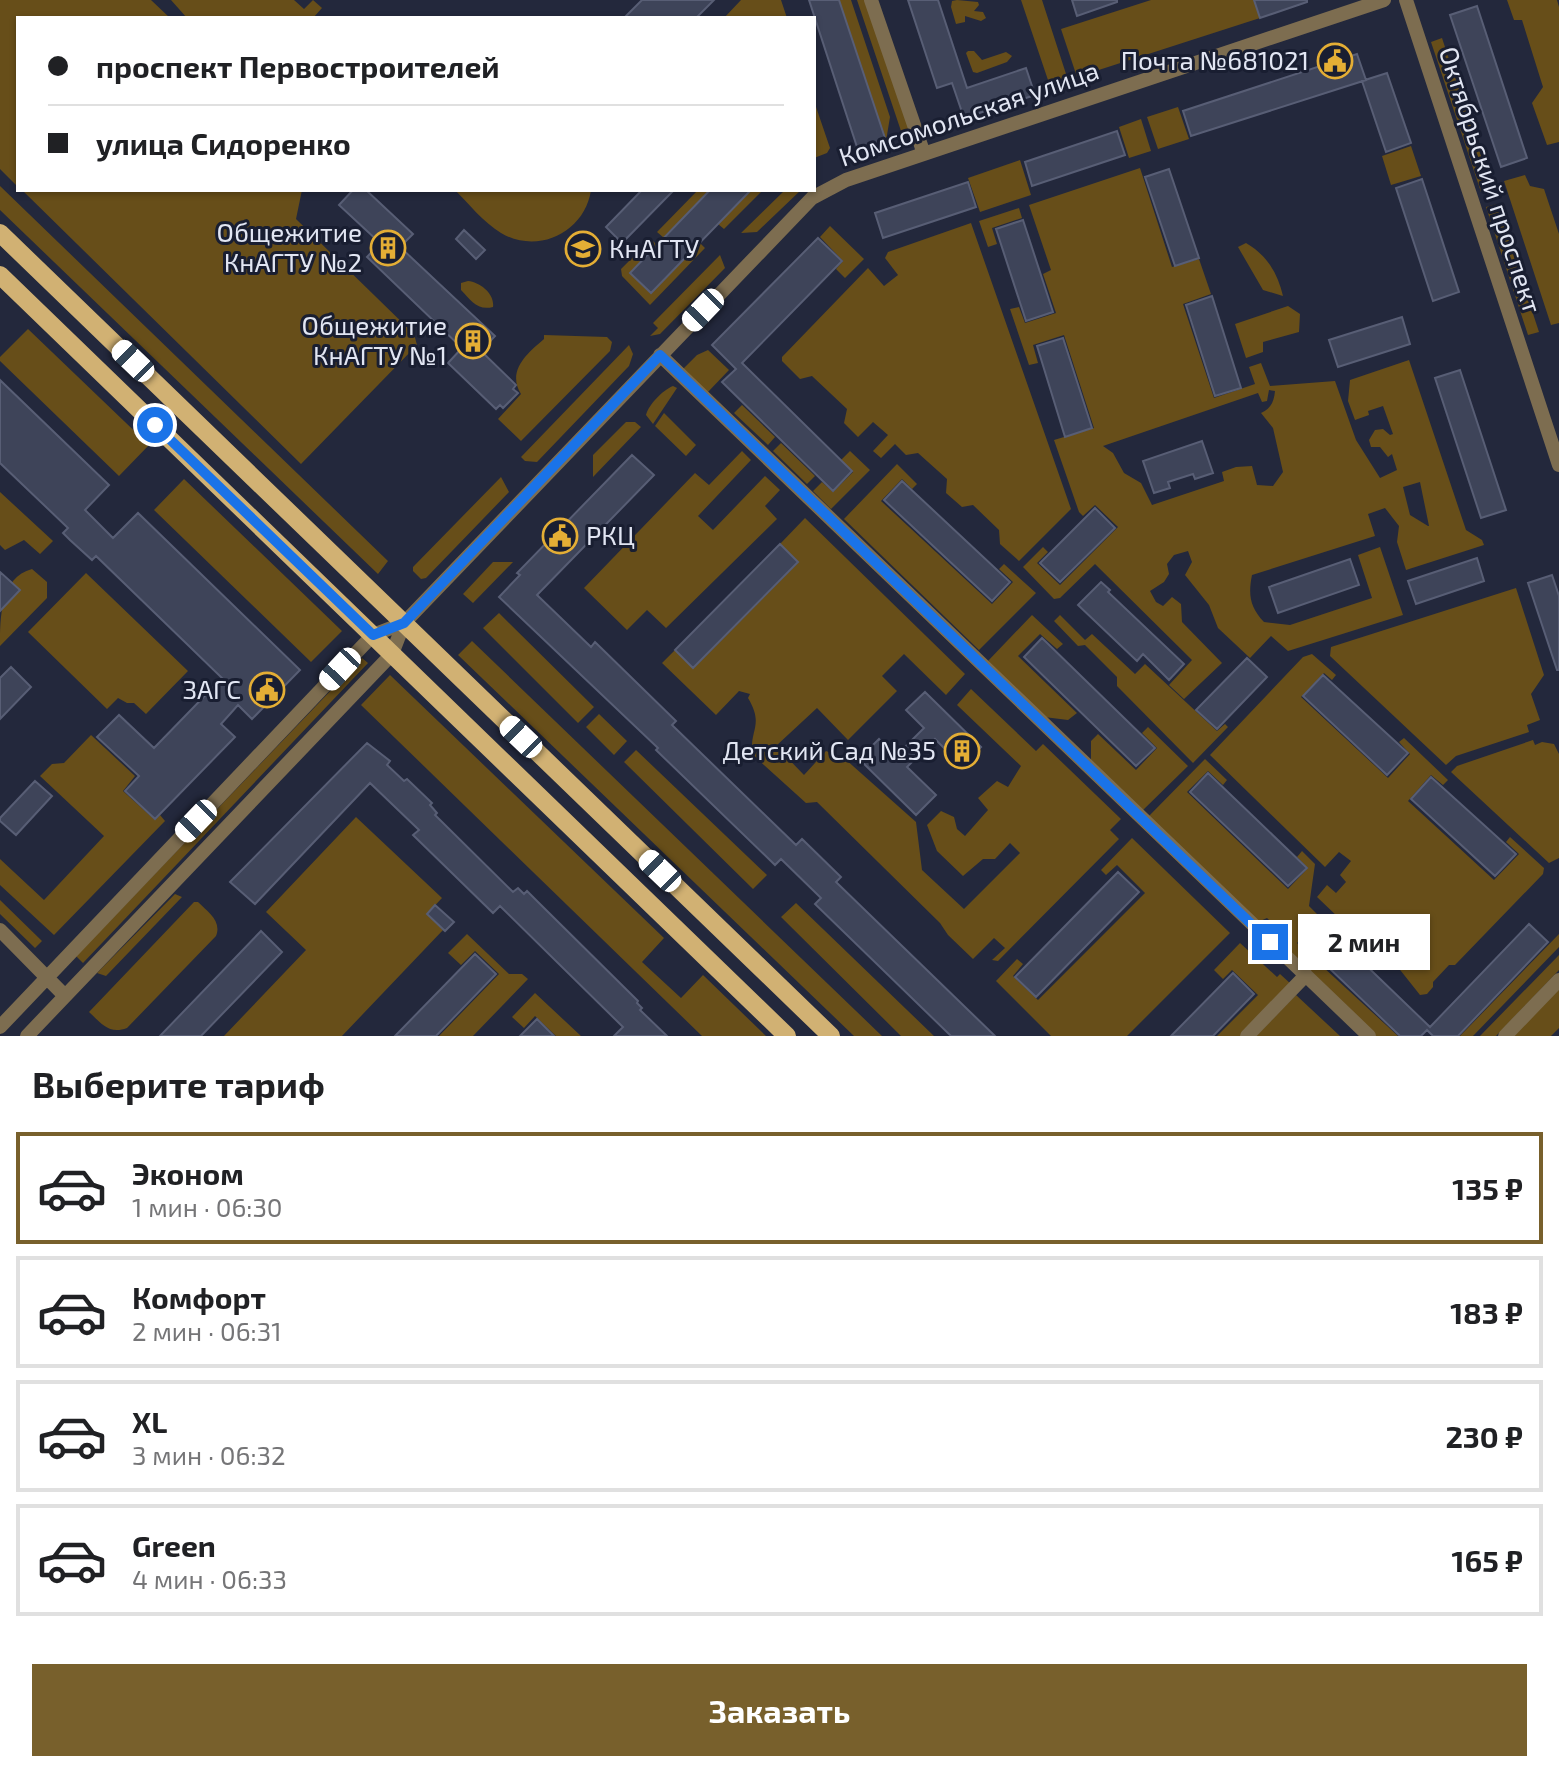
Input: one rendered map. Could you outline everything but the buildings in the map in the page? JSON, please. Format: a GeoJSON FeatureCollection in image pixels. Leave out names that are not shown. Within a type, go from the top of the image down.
{"type":"FeatureCollection","features":[{"type":"Feature","properties":{"kind":"main road"},"geometry":{"type":"LineString","coordinates":[[0,233],[831,1036]]}},
{"type":"Feature","properties":{"kind":"main road"},"geometry":{"type":"LineString","coordinates":[[0,275],[787,1036]]}},
{"type":"Feature","properties":{"kind":"main road"},"geometry":{"type":"LineString","coordinates":[[24,298],[45,276]]}},
{"type":"Feature","properties":{"kind":"main road"},"geometry":{"type":"LineString","coordinates":[[177,446],[198,424]]}},
{"type":"Feature","properties":{"kind":"main road"},"geometry":{"type":"LineString","coordinates":[[561,817],[582,795]]}},
{"type":"Feature","properties":{"kind":"main road"},"geometry":{"type":"LineString","coordinates":[[678,930],[700,909]]}},
{"type":"Feature","properties":{"kind":"main road"},"geometry":{"type":"LineString","coordinates":[[704,956],[726,934]]}},
{"type":"Feature","properties":{"kind":"street"},"geometry":{"type":"LineString","coordinates":[[871,0],[924,154]]}},
{"type":"Feature","properties":{"kind":"street","name":"Комсомольская улица"},"geometry":{"type":"LineString","coordinates":[[27,1036],[392,654],[404,623],[812,198],[846,180],[1384,0]]}},
{"type":"Feature","properties":{"kind":"street","name":"Октябрьский проспект"},"geometry":{"type":"LineString","coordinates":[[1406,0],[1559,465]]}},
{"type":"Feature","properties":{"kind":"street"},"geometry":{"type":"LineString","coordinates":[[660,355],[1369,1036]]}},
{"type":"Feature","properties":{"kind":"street","name":"Комсомольская улица"},"geometry":{"type":"LineString","coordinates":[[0,1027],[373,635],[404,623]]}},
{"type":"Feature","properties":{"kind":"street"},"geometry":{"type":"LineString","coordinates":[[0,930],[65,996]]}},
{"type":"Feature","properties":{"kind":"street"},"geometry":{"type":"LineString","coordinates":[[1247,1036],[1306,975]]}},
{"type":"Feature","properties":{"kind":"street"},"geometry":{"type":"LineString","coordinates":[[1505,1036],[1559,980]]}},
{"type":"Feature","properties":{"kind":"shaded area"},"geometry":{"type":"Polygon","coordinates":[[[0,0],[151,0],[168,16],[16,16],[16,185],[0,169],[0,0]]]}},
{"type":"Feature","properties":{"kind":"shaded area"},"geometry":{"type":"Polygon","coordinates":[[[171,0],[294,0],[304,9],[313,0],[322,8],[315,16],[185,16],[171,0]]]}},
{"type":"Feature","properties":{"kind":"shaded area"},"geometry":{"type":"Polygon","coordinates":[[[741,0],[781,0],[786,16],[726,16],[741,0]]]}},
{"type":"Feature","properties":{"kind":"shaded area"},"geometry":{"type":"Polygon","coordinates":[[[839,0],[851,0],[890,117],[886,141],[839,0]]]}},
{"type":"Feature","properties":{"kind":"shaded area"},"geometry":{"type":"Polygon","coordinates":[[[857,0],[866,0],[910,132],[902,134],[857,0]]]}},
{"type":"Feature","properties":{"kind":"shaded area"},"geometry":{"type":"Polygon","coordinates":[[[1021,0],[1042,0],[1068,80],[1050,86],[1021,0]]]}},
{"type":"Feature","properties":{"kind":"shaded area"},"geometry":{"type":"Polygon","coordinates":[[[1151,0],[1254,0],[1260,18],[1077,77],[1061,29],[1151,0]]]}},
{"type":"Feature","properties":{"kind":"shaded area"},"geometry":{"type":"Polygon","coordinates":[[[1507,0],[1557,0],[1559,142],[1547,145],[1532,103],[1543,87],[1522,20],[1514,20],[1507,0]]]}},
{"type":"Feature","properties":{"kind":"shaded area"},"geometry":{"type":"Polygon","coordinates":[[[952,1],[978,2],[974,11],[983,12],[986,18],[981,21],[965,16],[965,22],[956,24],[951,7],[952,1]]]}},
{"type":"Feature","properties":{"kind":"shaded area"},"geometry":{"type":"Polygon","coordinates":[[[1442,38],[1492,189],[1481,192],[1431,42],[1442,38]]]}},
{"type":"Feature","properties":{"kind":"shaded area"},"geometry":{"type":"Polygon","coordinates":[[[974,51],[982,60],[1006,52],[1012,56],[1007,62],[977,73],[973,72],[966,53],[974,51]]]}},
{"type":"Feature","properties":{"kind":"shaded area"},"geometry":{"type":"Polygon","coordinates":[[[816,107],[830,148],[827,153],[816,157],[816,107]]]}},
{"type":"Feature","properties":{"kind":"shaded area"},"geometry":{"type":"Polygon","coordinates":[[[1178,107],[1189,139],[1158,149],[1147,117],[1178,107]]]}},
{"type":"Feature","properties":{"kind":"shaded area"},"geometry":{"type":"Polygon","coordinates":[[[1141,119],[1151,151],[1129,158],[1119,127],[1141,119]]]}},
{"type":"Feature","properties":{"kind":"shaded area"},"geometry":{"type":"Polygon","coordinates":[[[1411,146],[1421,176],[1391,185],[1382,156],[1411,146]]]}},
{"type":"Feature","properties":{"kind":"shaded area"},"geometry":{"type":"Polygon","coordinates":[[[1020,160],[1031,195],[980,212],[968,178],[1020,160]]]}},
{"type":"Feature","properties":{"kind":"shaded area"},"geometry":{"type":"Polygon","coordinates":[[[1140,168],[1172,267],[1199,259],[1211,294],[1183,304],[1214,398],[1255,384],[1249,367],[1261,363],[1270,386],[1335,381],[1356,440],[1380,478],[1397,470],[1392,454],[1388,457],[1380,447],[1371,447],[1369,440],[1375,430],[1383,429],[1393,434],[1383,406],[1355,420],[1348,401],[1350,380],[1409,360],[1466,530],[1482,540],[1484,545],[1406,570],[1397,542],[1399,526],[1385,508],[1368,514],[1375,536],[1252,575],[1250,595],[1253,606],[1264,622],[1290,625],[1372,598],[1358,555],[1380,547],[1403,615],[1288,651],[1271,636],[1250,658],[1218,628],[1209,605],[1185,575],[1192,562],[1188,551],[1174,555],[1167,564],[1169,574],[1164,582],[1150,591],[1156,602],[1163,606],[1172,597],[1181,604],[1182,622],[1222,663],[1184,699],[1169,685],[1192,660],[1095,564],[1060,598],[1054,599],[1023,567],[1043,547],[1048,552],[1037,563],[1060,585],[1118,527],[1095,505],[1083,516],[1079,512],[1054,440],[1094,428],[1064,335],[1033,345],[1038,363],[1029,365],[1010,309],[1019,307],[1025,323],[1056,313],[1043,274],[1051,270],[1029,205],[1140,168]],[[1269,390],[1267,401],[1262,402],[1258,393],[1103,446],[1113,453],[1124,473],[1141,483],[1152,505],[1224,481],[1222,472],[1236,467],[1252,466],[1257,485],[1273,486],[1283,472],[1273,428],[1261,413],[1273,401],[1275,391],[1269,390]],[[1420,482],[1403,487],[1410,515],[1429,526],[1420,482]]]}},
{"type":"Feature","properties":{"kind":"shaded area"},"geometry":{"type":"Polygon","coordinates":[[[1525,175],[1530,186],[1544,189],[1559,234],[1559,323],[1551,325],[1504,181],[1525,175]]]}},
{"type":"Feature","properties":{"kind":"shaded area"},"geometry":{"type":"Polygon","coordinates":[[[0,186],[388,561],[378,574],[0,210],[0,186]]]}},
{"type":"Feature","properties":{"kind":"shaded area"},"geometry":{"type":"Polygon","coordinates":[[[24,192],[302,192],[296,219],[414,334],[417,345],[301,464],[24,192]]]}},
{"type":"Feature","properties":{"kind":"shaded area"},"geometry":{"type":"Polygon","coordinates":[[[457,192],[590,192],[580,218],[558,236],[544,240],[515,239],[494,229],[457,192]]]}},
{"type":"Feature","properties":{"kind":"shaded area"},"geometry":{"type":"Polygon","coordinates":[[[696,192],[708,192],[664,238],[657,232],[696,192]]]}},
{"type":"Feature","properties":{"kind":"shaded area"},"geometry":{"type":"Polygon","coordinates":[[[749,192],[761,192],[724,229],[718,224],[749,192]]]}},
{"type":"Feature","properties":{"kind":"shaded area"},"geometry":{"type":"Polygon","coordinates":[[[783,192],[799,192],[757,232],[741,233],[783,192]]]}},
{"type":"Feature","properties":{"kind":"shaded area"},"geometry":{"type":"Polygon","coordinates":[[[1497,204],[1539,332],[1528,335],[1486,207],[1497,204]]]}},
{"type":"Feature","properties":{"kind":"shaded area"},"geometry":{"type":"Polygon","coordinates":[[[1019,208],[1022,218],[992,228],[997,244],[988,247],[979,221],[1019,208]]]}},
{"type":"Feature","properties":{"kind":"shaded area"},"geometry":{"type":"Polygon","coordinates":[[[971,223],[1071,509],[1019,561],[1000,544],[999,530],[973,505],[962,507],[946,493],[947,479],[918,453],[906,455],[895,444],[881,458],[873,451],[888,435],[873,422],[858,437],[844,423],[847,409],[812,376],[800,379],[782,361],[782,357],[868,268],[884,286],[898,275],[885,258],[888,252],[971,223]]]}},
{"type":"Feature","properties":{"kind":"shaded area"},"geometry":{"type":"Polygon","coordinates":[[[830,226],[864,259],[845,278],[836,269],[843,261],[820,237],[830,226]]]}},
{"type":"Feature","properties":{"kind":"shaded area"},"geometry":{"type":"Polygon","coordinates":[[[651,239],[657,245],[630,273],[651,293],[700,243],[705,248],[650,305],[622,276],[621,269],[651,239]]]}},
{"type":"Feature","properties":{"kind":"shaded area"},"geometry":{"type":"Polygon","coordinates":[[[1246,243],[1260,253],[1270,266],[1283,296],[1263,290],[1238,247],[1246,243]]]}},
{"type":"Feature","properties":{"kind":"shaded area"},"geometry":{"type":"Polygon","coordinates":[[[720,255],[725,268],[660,334],[650,336],[658,328],[653,323],[720,255]]]}},
{"type":"Feature","properties":{"kind":"shaded area"},"geometry":{"type":"Polygon","coordinates":[[[468,281],[486,290],[492,298],[493,307],[478,306],[461,290],[461,283],[468,281]]]}},
{"type":"Feature","properties":{"kind":"shaded area"},"geometry":{"type":"Polygon","coordinates":[[[1288,306],[1300,314],[1299,332],[1263,342],[1263,352],[1246,358],[1235,324],[1288,306]]]}},
{"type":"Feature","properties":{"kind":"shaded area"},"geometry":{"type":"Polygon","coordinates":[[[28,329],[149,445],[119,476],[0,361],[0,357],[28,329]]]}},
{"type":"Feature","properties":{"kind":"shaded area"},"geometry":{"type":"Polygon","coordinates":[[[544,335],[607,337],[612,342],[610,351],[521,441],[498,419],[521,394],[516,377],[518,369],[526,356],[544,339],[544,335]]]}},
{"type":"Feature","properties":{"kind":"shaded area"},"geometry":{"type":"Polygon","coordinates":[[[629,345],[633,354],[629,366],[537,462],[525,461],[521,457],[629,345]]]}},
{"type":"Feature","properties":{"kind":"shaded area"},"geometry":{"type":"Polygon","coordinates":[[[708,350],[729,370],[707,393],[683,369],[697,355],[708,350]]]}},
{"type":"Feature","properties":{"kind":"shaded area"},"geometry":{"type":"Polygon","coordinates":[[[673,386],[677,388],[653,424],[646,415],[648,411],[657,398],[673,386]]]}},
{"type":"Feature","properties":{"kind":"shaded area"},"geometry":{"type":"Polygon","coordinates":[[[742,405],[775,437],[768,445],[734,413],[742,405]]]}},
{"type":"Feature","properties":{"kind":"shaded area"},"geometry":{"type":"Polygon","coordinates":[[[664,413],[696,445],[686,456],[655,426],[664,413]]]}},
{"type":"Feature","properties":{"kind":"shaded area"},"geometry":{"type":"Polygon","coordinates":[[[626,422],[635,422],[641,427],[593,477],[593,455],[626,422]]]}},
{"type":"Feature","properties":{"kind":"shaded area"},"geometry":{"type":"Polygon","coordinates":[[[781,443],[815,476],[807,484],[773,451],[781,443]]]}},
{"type":"Feature","properties":{"kind":"shaded area"},"geometry":{"type":"Polygon","coordinates":[[[742,451],[751,460],[698,516],[713,530],[765,476],[780,490],[765,506],[777,519],[666,628],[647,610],[627,630],[584,588],[695,473],[709,485],[742,451]]]}},
{"type":"Feature","properties":{"kind":"shaded area"},"geometry":{"type":"Polygon","coordinates":[[[850,451],[870,470],[831,509],[813,491],[822,482],[833,492],[853,472],[841,460],[850,451]]]}},
{"type":"Feature","properties":{"kind":"shaded area"},"geometry":{"type":"Polygon","coordinates":[[[897,464],[917,484],[912,489],[902,479],[881,501],[992,604],[1013,582],[999,569],[1004,564],[1036,593],[979,650],[844,519],[897,464]]]}},
{"type":"Feature","properties":{"kind":"shaded area"},"geometry":{"type":"Polygon","coordinates":[[[501,477],[509,492],[426,578],[421,579],[413,567],[501,477]]]}},
{"type":"Feature","properties":{"kind":"shaded area"},"geometry":{"type":"Polygon","coordinates":[[[184,479],[342,631],[311,662],[154,510],[184,479]]]}},
{"type":"Feature","properties":{"kind":"shaded area"},"geometry":{"type":"Polygon","coordinates":[[[0,492],[53,541],[40,554],[24,540],[5,550],[0,545],[0,492]]]}},
{"type":"Feature","properties":{"kind":"shaded area"},"geometry":{"type":"Polygon","coordinates":[[[805,518],[965,674],[946,695],[904,654],[882,676],[897,691],[848,740],[817,708],[776,746],[804,775],[826,751],[844,758],[916,822],[922,870],[964,909],[1020,853],[1010,843],[995,859],[983,859],[963,876],[937,851],[927,825],[941,811],[954,817],[957,829],[965,836],[988,810],[978,798],[997,781],[1008,787],[1021,766],[957,705],[971,689],[1036,751],[1043,744],[1121,819],[1110,830],[1119,839],[998,961],[992,960],[1005,948],[994,938],[973,959],[817,802],[806,803],[753,755],[756,722],[748,698],[750,694],[739,691],[716,715],[662,663],[675,650],[694,668],[798,563],[780,544],[805,518]]]}},
{"type":"Feature","properties":{"kind":"shaded area"},"geometry":{"type":"Polygon","coordinates":[[[493,562],[513,562],[473,603],[463,594],[493,562]]]}},
{"type":"Feature","properties":{"kind":"shaded area"},"geometry":{"type":"Polygon","coordinates":[[[32,569],[47,582],[47,598],[0,646],[0,624],[8,590],[21,573],[32,569]]]}},
{"type":"Feature","properties":{"kind":"shaded area"},"geometry":{"type":"Polygon","coordinates":[[[86,573],[188,671],[146,714],[134,703],[118,698],[107,709],[28,632],[86,573]]]}},
{"type":"Feature","properties":{"kind":"shaded area"},"geometry":{"type":"Polygon","coordinates":[[[1516,588],[1544,675],[1531,694],[1540,720],[1527,725],[1529,732],[1456,756],[1446,765],[1330,656],[1331,647],[1516,588]]]}},
{"type":"Feature","properties":{"kind":"shaded area"},"geometry":{"type":"Polygon","coordinates":[[[499,613],[594,707],[578,723],[483,628],[499,613]]]}},
{"type":"Feature","properties":{"kind":"shaded area"},"geometry":{"type":"Polygon","coordinates":[[[1032,615],[1063,644],[1057,649],[1040,634],[1018,656],[1077,713],[1068,720],[1044,717],[987,662],[1032,615]]]}},
{"type":"Feature","properties":{"kind":"shaded area"},"geometry":{"type":"Polygon","coordinates":[[[1060,615],[1085,640],[1092,634],[1135,674],[1145,664],[1217,731],[1225,724],[1228,727],[1193,763],[1117,686],[1117,677],[1085,645],[1078,646],[1054,621],[1060,615]]]}},
{"type":"Feature","properties":{"kind":"shaded area"},"geometry":{"type":"Polygon","coordinates":[[[472,641],[882,1036],[854,1036],[458,655],[472,641]]]}},
{"type":"Feature","properties":{"kind":"shaded area"},"geometry":{"type":"Polygon","coordinates":[[[1312,654],[1336,675],[1332,680],[1324,673],[1301,697],[1388,778],[1410,754],[1399,742],[1404,738],[1448,780],[1443,785],[1431,775],[1408,801],[1494,880],[1519,854],[1506,842],[1510,837],[1544,868],[1543,874],[1455,965],[1449,965],[1433,982],[1427,994],[1420,995],[1397,966],[1391,967],[1385,962],[1317,897],[1327,885],[1336,893],[1346,882],[1340,875],[1351,861],[1339,852],[1325,867],[1210,755],[1303,657],[1312,654]]]}},
{"type":"Feature","properties":{"kind":"shaded area"},"geometry":{"type":"Polygon","coordinates":[[[362,658],[368,663],[83,963],[76,956],[362,658]]]}},
{"type":"Feature","properties":{"kind":"shaded area"},"geometry":{"type":"Polygon","coordinates":[[[390,675],[664,938],[642,962],[681,998],[703,975],[766,1036],[702,1036],[361,705],[390,675]]]}},
{"type":"Feature","properties":{"kind":"shaded area"},"geometry":{"type":"Polygon","coordinates":[[[599,714],[627,741],[614,755],[586,727],[599,714]]]}},
{"type":"Feature","properties":{"kind":"shaded area"},"geometry":{"type":"Polygon","coordinates":[[[1148,727],[1188,766],[1141,812],[1091,763],[1091,741],[1098,734],[1136,770],[1157,748],[1142,733],[1148,727]]]}},
{"type":"Feature","properties":{"kind":"shaded area"},"geometry":{"type":"Polygon","coordinates":[[[91,735],[135,776],[123,791],[155,820],[160,815],[165,821],[54,935],[0,885],[0,859],[44,900],[104,836],[40,776],[52,764],[64,763],[91,735]]]}},
{"type":"Feature","properties":{"kind":"shaded area"},"geometry":{"type":"Polygon","coordinates":[[[1533,740],[1535,745],[1542,742],[1554,744],[1559,754],[1559,858],[1549,863],[1451,772],[1457,766],[1533,740]]]}},
{"type":"Feature","properties":{"kind":"shaded area"},"geometry":{"type":"Polygon","coordinates":[[[636,750],[767,875],[753,889],[624,762],[636,750]]]}},
{"type":"Feature","properties":{"kind":"shaded area"},"geometry":{"type":"Polygon","coordinates":[[[1205,759],[1227,780],[1223,785],[1208,771],[1187,792],[1288,889],[1308,868],[1297,857],[1302,851],[1315,864],[1309,906],[1320,917],[1328,917],[1339,927],[1334,933],[1320,920],[1297,943],[1398,1036],[1376,1036],[1277,942],[1281,931],[1267,918],[1258,922],[1149,816],[1205,759]]]}},
{"type":"Feature","properties":{"kind":"shaded area"},"geometry":{"type":"Polygon","coordinates":[[[356,817],[442,898],[427,914],[443,930],[342,1036],[224,1036],[306,950],[266,912],[356,817]]]}},
{"type":"Feature","properties":{"kind":"shaded area"},"geometry":{"type":"Polygon","coordinates":[[[1132,838],[1230,933],[1127,1036],[1051,1036],[996,981],[1017,959],[1023,964],[1013,976],[1038,1000],[1145,893],[1117,865],[1106,875],[1101,870],[1132,838]]]}},
{"type":"Feature","properties":{"kind":"shaded area"},"geometry":{"type":"Polygon","coordinates":[[[175,894],[182,897],[106,976],[97,973],[175,894]]]}},
{"type":"Feature","properties":{"kind":"shaded area"},"geometry":{"type":"Polygon","coordinates":[[[0,900],[42,941],[35,948],[0,914],[0,900]]]}},
{"type":"Feature","properties":{"kind":"shaded area"},"geometry":{"type":"Polygon","coordinates":[[[194,902],[198,902],[213,917],[217,926],[216,936],[127,1028],[115,1030],[102,1024],[89,1012],[194,902]]]}},
{"type":"Feature","properties":{"kind":"shaded area"},"geometry":{"type":"Polygon","coordinates":[[[796,903],[934,1036],[901,1036],[781,917],[796,903]]]}},
{"type":"Feature","properties":{"kind":"shaded area"},"geometry":{"type":"Polygon","coordinates":[[[467,934],[509,974],[522,974],[528,979],[473,1036],[439,1036],[499,974],[475,951],[461,965],[448,953],[467,934]]]}},
{"type":"Feature","properties":{"kind":"shaded area"},"geometry":{"type":"Polygon","coordinates":[[[1559,934],[1559,947],[1473,1036],[1460,1036],[1559,934]]]}},
{"type":"Feature","properties":{"kind":"shaded area"},"geometry":{"type":"Polygon","coordinates":[[[1240,943],[1277,977],[1280,974],[1292,985],[1241,1036],[1217,1036],[1258,995],[1232,970],[1223,979],[1214,970],[1240,943]]]}},
{"type":"Feature","properties":{"kind":"shaded area"},"geometry":{"type":"Polygon","coordinates":[[[1559,955],[1559,970],[1496,1036],[1480,1036],[1559,955]]]}},
{"type":"Feature","properties":{"kind":"shaded area"},"geometry":{"type":"Polygon","coordinates":[[[1559,988],[1559,1028],[1551,1036],[1512,1036],[1559,988]]]}},
{"type":"Feature","properties":{"kind":"shaded area"},"geometry":{"type":"Polygon","coordinates":[[[535,993],[581,1036],[556,1036],[535,1016],[524,1028],[512,1017],[535,993]]]}},
{"type":"Feature","properties":{"kind":"shaded area"},"geometry":{"type":"Polygon","coordinates":[[[1296,995],[1340,1036],[1256,1036],[1296,995]]]}},
{"type":"Feature","properties":{"kind":"place","name":"Почта №681021"},"geometry":{"type":"Point","coordinates":[1335,61]}},
{"type":"Feature","properties":{"kind":"place","name":"Общежитие КнАГТУ №2"},"geometry":{"type":"Point","coordinates":[388,248]}},
{"type":"Feature","properties":{"kind":"place","name":"КнАГТУ"},"geometry":{"type":"Point","coordinates":[583,249]}},
{"type":"Feature","properties":{"kind":"place","name":"Общежитие КнАГТУ №1"},"geometry":{"type":"Point","coordinates":[473,341]}},
{"type":"Feature","properties":{"kind":"place","name":"РКЦ"},"geometry":{"type":"Point","coordinates":[560,536]}},
{"type":"Feature","properties":{"kind":"place","name":"ЗАГС"},"geometry":{"type":"Point","coordinates":[267,690]}},
{"type":"Feature","properties":{"kind":"place","name":"Детский Сад №35"},"geometry":{"type":"Point","coordinates":[962,751]}},
{"type":"Feature","properties":{"kind":"route"},"geometry":{"type":"LineString","coordinates":[[155,425],[373,635],[404,623],[660,355],[1270,942]]}}]}
